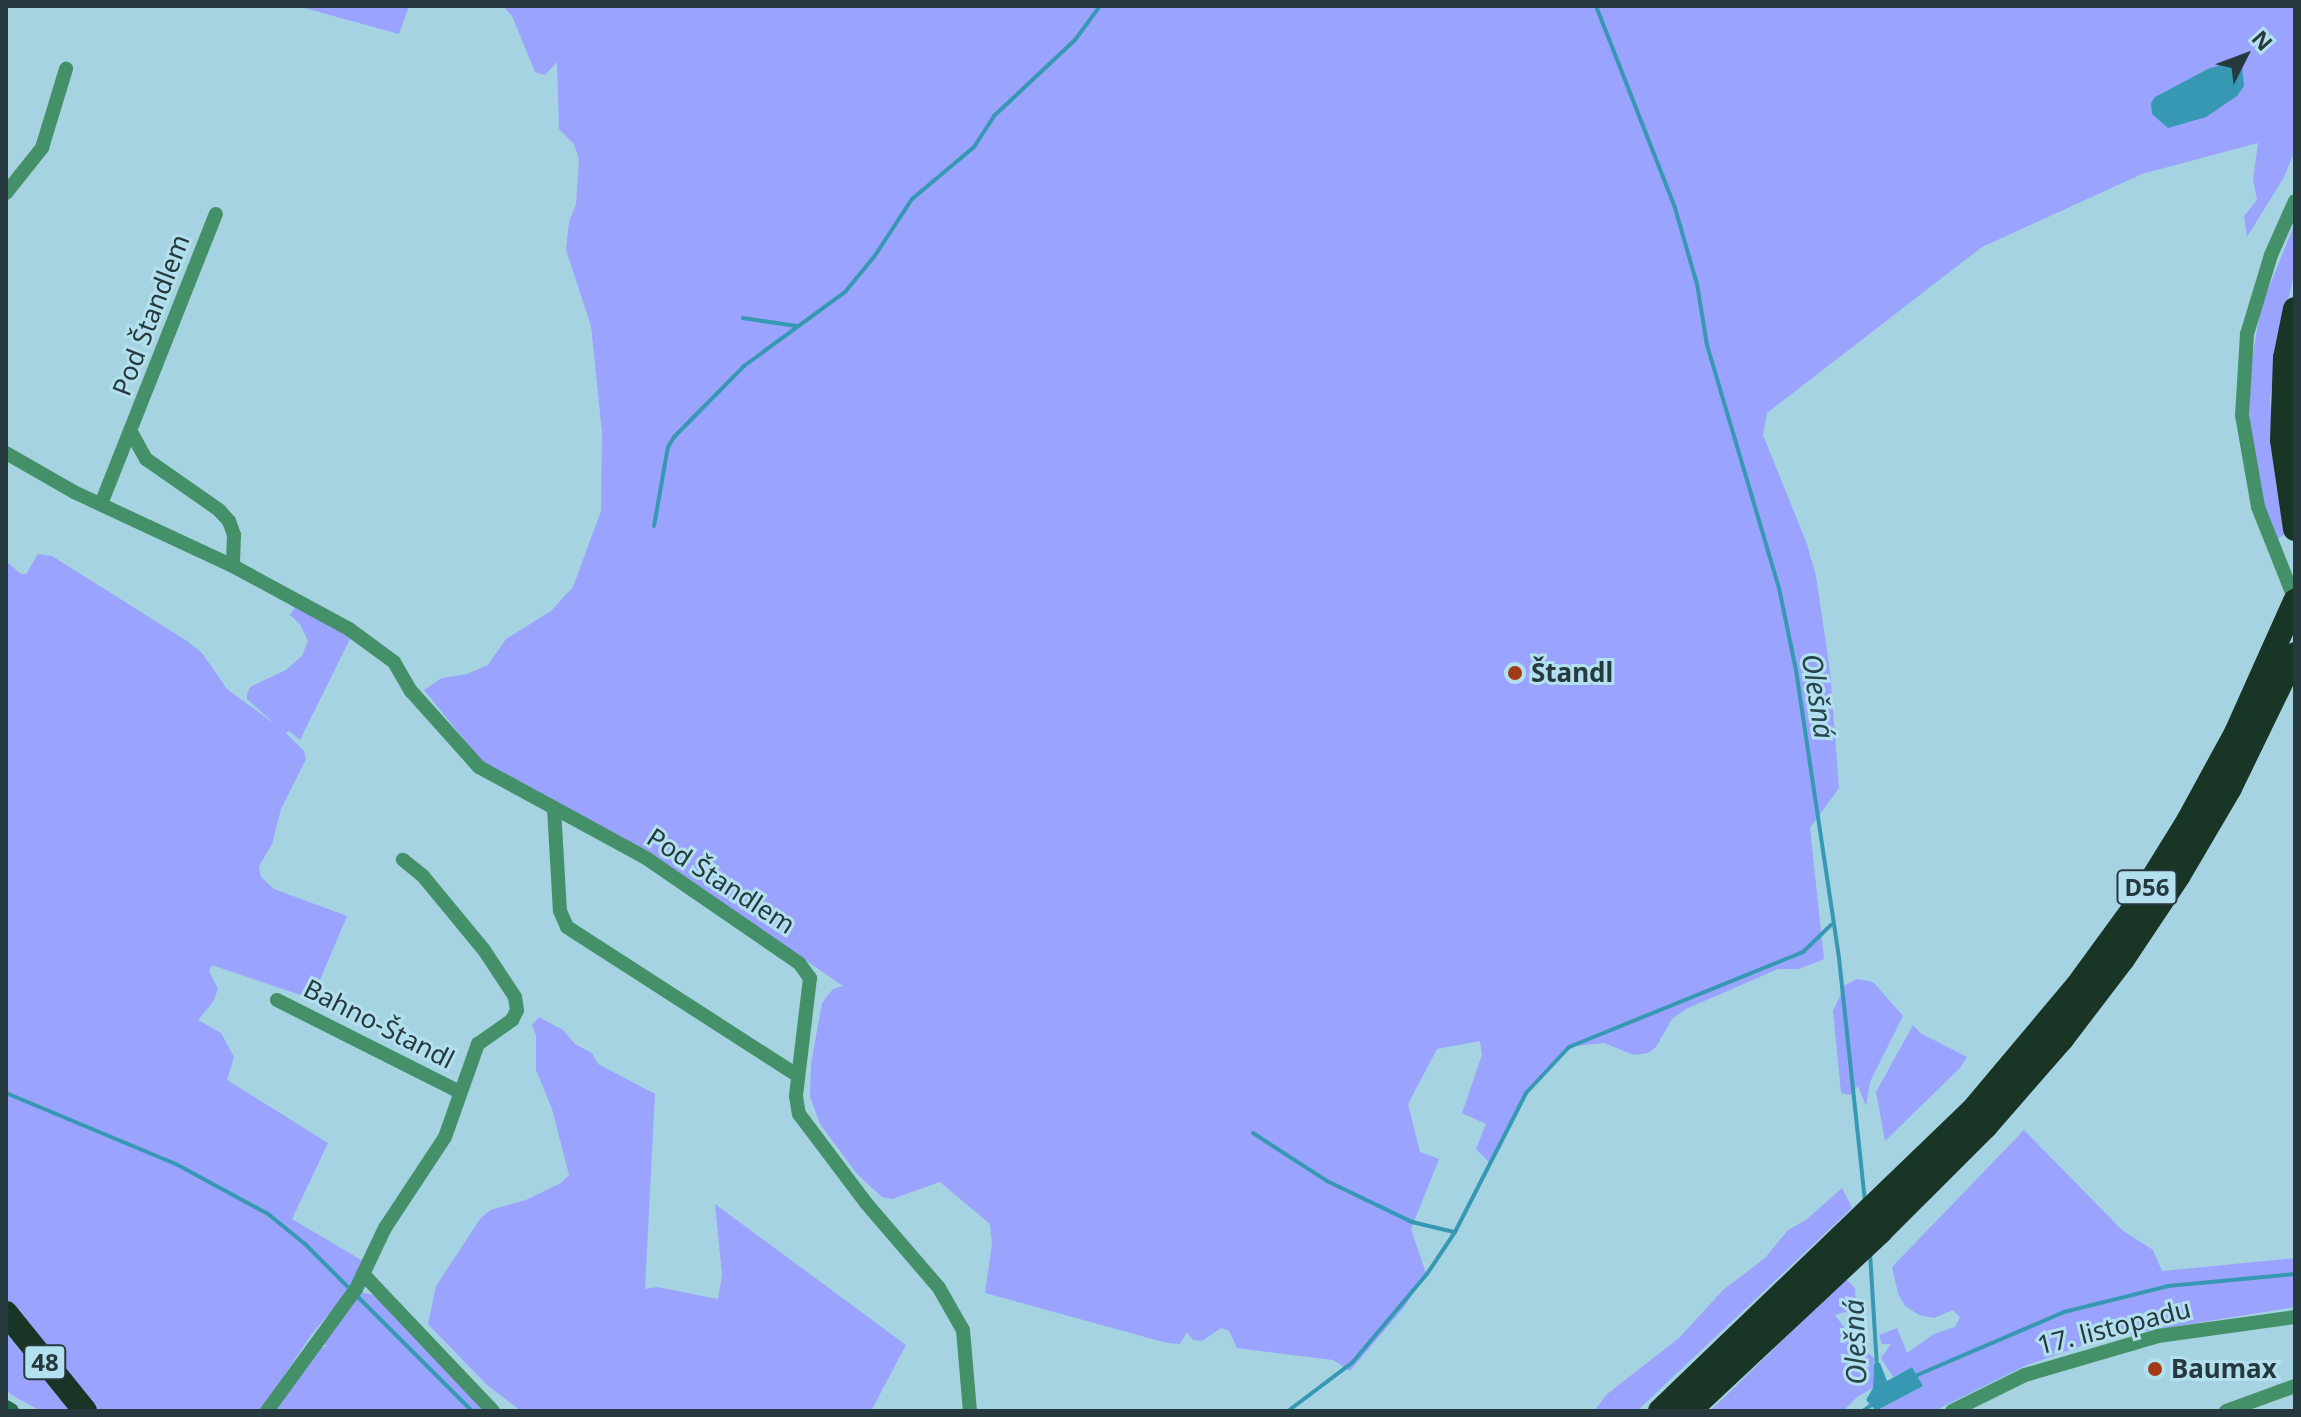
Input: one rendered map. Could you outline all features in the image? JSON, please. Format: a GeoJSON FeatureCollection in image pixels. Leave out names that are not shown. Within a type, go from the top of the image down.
{"type":"FeatureCollection","features":[{"type":"Feature","properties":{"kind":"highway"},"geometry":{"type":"LineString","coordinates":[[2295,309],[2285,358],[2282,414],[2287,492],[2295,529]]}},
{"type":"Feature","properties":{"kind":"highway","name":"D56"},"geometry":{"type":"LineString","coordinates":[[1660,1411],[1878,1203],[2015,1064],[2121,926],[2213,777],[2258,688],[2295,601]]}},
{"type":"Feature","properties":{"kind":"highway","name":"D56"},"geometry":{"type":"LineString","coordinates":[[1689,1411],[1880,1232],[2029,1078],[2123,959],[2179,875],[2230,788],[2295,654]]}},
{"type":"Feature","properties":{"kind":"highway","name":"48"},"geometry":{"type":"LineString","coordinates":[[6,1313],[85,1411]]}},
{"type":"Feature","properties":{"kind":"street"},"geometry":{"type":"LineString","coordinates":[[6,193],[42,148],[66,69]]}},
{"type":"Feature","properties":{"kind":"street"},"geometry":{"type":"LineString","coordinates":[[2295,201],[2255,299],[2242,375],[2249,466],[2269,536],[2295,601]]}},
{"type":"Feature","properties":{"kind":"street","name":"Pod Štandlem"},"geometry":{"type":"LineString","coordinates":[[101,504],[216,214]]}},
{"type":"Feature","properties":{"kind":"street","name":"Pod Štandlem"},"geometry":{"type":"LineString","coordinates":[[131,432],[146,459],[219,510],[229,521],[234,535],[233,566]]}},
{"type":"Feature","properties":{"kind":"street","name":"Pod Štandlem"},"geometry":{"type":"LineString","coordinates":[[6,453],[101,504],[233,566],[349,629],[394,662],[411,691],[479,767],[646,858],[799,963],[810,978],[796,1096],[799,1114],[866,1203],[939,1288],[963,1330],[970,1411]]}},
{"type":"Feature","properties":{"kind":"street"},"geometry":{"type":"LineString","coordinates":[[554,808],[560,911],[567,927],[798,1076]]}},
{"type":"Feature","properties":{"kind":"street","name":"Bahno-Štandl"},"geometry":{"type":"LineString","coordinates":[[267,1411],[353,1293],[385,1228],[445,1137],[458,1091],[478,1044],[512,1020],[517,1010],[515,997],[484,950],[441,896],[403,860]]}},
{"type":"Feature","properties":{"kind":"street","name":"Bahno-Štandl"},"geometry":{"type":"LineString","coordinates":[[277,1000],[458,1091]]}},
{"type":"Feature","properties":{"kind":"street"},"geometry":{"type":"LineString","coordinates":[[363,1274],[493,1411]]}},
{"type":"Feature","properties":{"kind":"street","name":"17. listopadu"},"geometry":{"type":"LineString","coordinates":[[1952,1411],[2025,1375],[2158,1336],[2295,1317]]}},
{"type":"Feature","properties":{"kind":"street"},"geometry":{"type":"LineString","coordinates":[[2226,1411],[2295,1386]]}},
{"type":"Feature","properties":{"kind":"shaded area"},"geometry":{"type":"Polygon","coordinates":[[[297,6],[409,6],[399,34],[297,6]]]}},
{"type":"Feature","properties":{"kind":"shaded area"},"geometry":{"type":"Polygon","coordinates":[[[503,6],[2295,6],[2295,151],[2284,177],[2247,237],[2244,216],[2257,200],[2253,180],[2258,143],[2142,174],[1982,247],[1767,413],[1763,435],[1807,544],[1816,576],[1830,671],[1839,788],[1810,828],[1824,959],[1799,969],[1778,969],[1686,1009],[1672,1019],[1656,1047],[1648,1053],[1634,1055],[1604,1043],[1576,1046],[1567,1051],[1530,1087],[1489,1162],[1476,1149],[1486,1124],[1462,1113],[1482,1055],[1480,1041],[1437,1049],[1408,1104],[1420,1152],[1439,1159],[1411,1229],[1426,1273],[1405,1306],[1350,1371],[1333,1360],[1237,1348],[1229,1331],[1221,1328],[1202,1341],[1193,1340],[1187,1332],[1180,1344],[1167,1343],[985,1293],[992,1244],[990,1224],[940,1182],[892,1199],[882,1197],[857,1174],[820,1124],[810,1096],[811,1064],[822,1003],[833,989],[843,986],[664,863],[488,769],[424,690],[442,678],[467,674],[488,665],[506,639],[551,611],[573,587],[601,511],[602,432],[591,326],[566,250],[569,222],[576,204],[579,160],[574,144],[559,129],[557,62],[545,75],[535,72],[512,16],[503,6]]]}},
{"type":"Feature","properties":{"kind":"shaded area"},"geometry":{"type":"Polygon","coordinates":[[[2234,61],[2242,67],[2244,86],[2237,96],[2206,117],[2168,128],[2152,114],[2151,103],[2155,97],[2208,69],[2234,61]]]}},
{"type":"Feature","properties":{"kind":"shaded area"},"geometry":{"type":"Polygon","coordinates":[[[2295,223],[2295,271],[2279,337],[2270,399],[2276,485],[2286,534],[2277,539],[2261,498],[2252,460],[2249,411],[2251,365],[2261,307],[2295,223]]]}},
{"type":"Feature","properties":{"kind":"shaded area"},"geometry":{"type":"Polygon","coordinates":[[[38,554],[52,556],[187,641],[202,653],[227,689],[276,725],[247,699],[247,694],[250,687],[286,670],[302,656],[308,641],[300,624],[290,615],[295,607],[351,637],[300,740],[289,731],[286,733],[304,751],[306,759],[281,809],[272,844],[259,866],[261,877],[274,889],[347,916],[312,999],[212,965],[209,971],[218,989],[213,1002],[198,1020],[221,1033],[234,1057],[227,1080],[328,1143],[292,1219],[363,1261],[352,1286],[312,1334],[260,1411],[98,1411],[6,1299],[6,561],[21,574],[26,574],[38,554]]]}},
{"type":"Feature","properties":{"kind":"shaded area"},"geometry":{"type":"Polygon","coordinates":[[[1857,979],[1873,982],[1903,1016],[1870,1082],[1866,1106],[1858,1086],[1850,1095],[1841,1093],[1833,1011],[1845,985],[1857,979]]]}},
{"type":"Feature","properties":{"kind":"shaded area"},"geometry":{"type":"Polygon","coordinates":[[[539,1017],[563,1030],[575,1044],[592,1053],[598,1064],[655,1094],[645,1289],[657,1287],[718,1299],[722,1275],[715,1204],[906,1345],[871,1411],[521,1411],[486,1384],[428,1324],[436,1286],[480,1219],[490,1210],[526,1200],[561,1183],[569,1175],[552,1109],[536,1070],[536,1035],[532,1025],[539,1017]]]}},
{"type":"Feature","properties":{"kind":"shaded area"},"geometry":{"type":"Polygon","coordinates":[[[1913,1025],[1920,1033],[1967,1057],[1960,1068],[1885,1141],[1876,1092],[1913,1025]]]}},
{"type":"Feature","properties":{"kind":"shaded area"},"geometry":{"type":"Polygon","coordinates":[[[2024,1130],[2122,1230],[2153,1250],[2162,1271],[2295,1258],[2295,1307],[2104,1338],[2027,1365],[1934,1411],[1877,1411],[1923,1386],[1912,1367],[1893,1377],[1881,1358],[1891,1344],[1882,1344],[1879,1335],[1897,1328],[1907,1353],[1934,1334],[1955,1327],[1960,1317],[1953,1310],[1934,1318],[1919,1315],[1905,1306],[1898,1293],[1892,1267],[2024,1130]]]}},
{"type":"Feature","properties":{"kind":"shaded area"},"geometry":{"type":"Polygon","coordinates":[[[1842,1188],[1852,1208],[1637,1411],[1594,1411],[1606,1395],[1679,1338],[1723,1290],[1765,1258],[1788,1230],[1806,1220],[1842,1188]]]}},
{"type":"Feature","properties":{"kind":"shaded area"},"geometry":{"type":"Polygon","coordinates":[[[1846,1279],[1855,1288],[1856,1309],[1835,1315],[1849,1334],[1863,1336],[1860,1346],[1874,1358],[1873,1388],[1857,1397],[1843,1411],[1710,1411],[1846,1279]]]}},
{"type":"Feature","properties":{"kind":"shaded area"},"geometry":{"type":"Polygon","coordinates":[[[359,1292],[375,1295],[485,1411],[271,1411],[321,1348],[328,1345],[322,1345],[359,1292]]]}},
{"type":"Feature","properties":{"kind":"shaded area"},"geometry":{"type":"Polygon","coordinates":[[[6,1333],[70,1411],[41,1411],[10,1394],[6,1388],[6,1333]]]}},
{"type":"Feature","properties":{"kind":"shaded area"},"geometry":{"type":"Polygon","coordinates":[[[1880,1363],[1887,1381],[1912,1367],[1923,1386],[1876,1411],[1866,1400],[1873,1388],[1874,1364],[1880,1363]]]}},
{"type":"Feature","properties":{"kind":"waterway"},"geometry":{"type":"LineString","coordinates":[[654,526],[668,447],[674,437],[744,366],[845,292],[874,257],[912,199],[974,147],[994,116],[1075,40],[1100,6]]}},
{"type":"Feature","properties":{"kind":"waterway","name":"Olešná"},"geometry":{"type":"LineString","coordinates":[[1596,6],[1675,208],[1697,284],[1707,345],[1779,588],[1796,670],[1839,958],[1865,1200]]}},
{"type":"Feature","properties":{"kind":"waterway"},"geometry":{"type":"LineString","coordinates":[[743,318],[796,326]]}},
{"type":"Feature","properties":{"kind":"waterway"},"geometry":{"type":"LineString","coordinates":[[1288,1411],[1352,1363],[1427,1274],[1455,1232],[1526,1093],[1569,1047],[1803,952],[1831,925]]}},
{"type":"Feature","properties":{"kind":"waterway"},"geometry":{"type":"LineString","coordinates":[[6,1093],[176,1164],[268,1214],[305,1244],[351,1290]]}},
{"type":"Feature","properties":{"kind":"waterway"},"geometry":{"type":"LineString","coordinates":[[1253,1133],[1327,1181],[1412,1222],[1454,1232]]}},
{"type":"Feature","properties":{"kind":"waterway","name":"Olešná"},"geometry":{"type":"LineString","coordinates":[[1870,1253],[1877,1367]]}},
{"type":"Feature","properties":{"kind":"waterway"},"geometry":{"type":"LineString","coordinates":[[1915,1376],[2064,1312],[2168,1286],[2295,1274]]}},
{"type":"Feature","properties":{"kind":"waterway"},"geometry":{"type":"LineString","coordinates":[[357,1296],[472,1411]]}},
{"type":"Feature","properties":{"kind":"waterway","name":"Olešná"},"geometry":{"type":"LineString","coordinates":[[1863,1411],[1874,1403]]}},
{"type":"Feature","properties":{"kind":"place","name":"Štandl"},"geometry":{"type":"Point","coordinates":[1515,673]}},
{"type":"Feature","properties":{"kind":"place","name":"Baumax"},"geometry":{"type":"Point","coordinates":[2155,1369]}}]}
